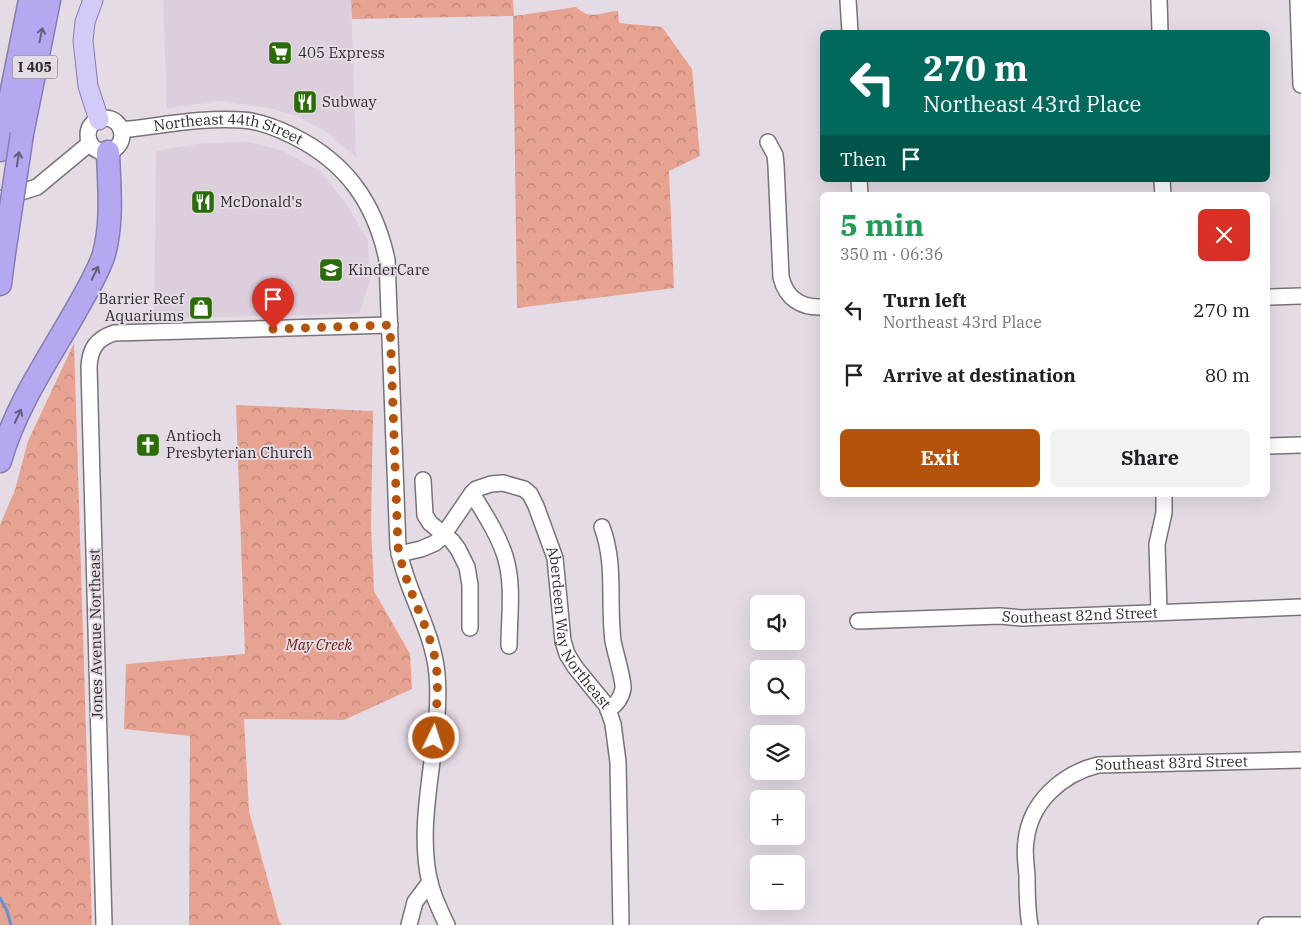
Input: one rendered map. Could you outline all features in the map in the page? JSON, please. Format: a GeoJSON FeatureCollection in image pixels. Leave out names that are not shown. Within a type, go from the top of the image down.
{"type":"FeatureCollection","features":[{"type":"Feature","properties":{"kind":"highway","name":"I 405"},"geometry":{"type":"LineString","coordinates":[[0,284],[3,260],[8,140],[30,0]]}},
{"type":"Feature","properties":{"kind":"highway","name":"I 405"},"geometry":{"type":"LineString","coordinates":[[8,140],[49,0]]}},
{"type":"Feature","properties":{"kind":"highway"},"geometry":{"type":"LineString","coordinates":[[0,461],[4,446],[28,394],[84,297],[104,256],[110,221],[99,147]]}},
{"type":"Feature","properties":{"kind":"main road"},"geometry":{"type":"LineString","coordinates":[[94,0],[85,22],[84,41],[88,86],[98,120]]}},
{"type":"Feature","properties":{"kind":"street"},"geometry":{"type":"LineString","coordinates":[[848,0],[850,30]]}},
{"type":"Feature","properties":{"kind":"street"},"geometry":{"type":"LineString","coordinates":[[1159,0],[1160,30]]}},
{"type":"Feature","properties":{"kind":"street"},"geometry":{"type":"LineString","coordinates":[[1298,0],[1301,85]]}},
{"type":"Feature","properties":{"kind":"street"},"geometry":{"type":"LineString","coordinates":[[0,199],[37,187],[99,147],[118,146],[122,136],[121,130],[115,121],[104,119],[94,123],[89,132],[99,147]]}},
{"type":"Feature","properties":{"kind":"street","name":"Northeast 44th Street"},"geometry":{"type":"LineString","coordinates":[[121,130],[201,121],[244,120],[261,122],[280,129],[306,142],[329,157],[359,190],[378,226],[387,260],[396,523],[399,554],[403,572],[432,649],[437,675],[425,844],[430,882],[436,903],[446,925]]}},
{"type":"Feature","properties":{"kind":"street"},"geometry":{"type":"LineString","coordinates":[[768,142],[775,155],[776,165],[782,285],[803,306],[820,308]]}},
{"type":"Feature","properties":{"kind":"street"},"geometry":{"type":"LineString","coordinates":[[1270,297],[1301,296]]}},
{"type":"Feature","properties":{"kind":"street","name":"Jones Avenue Northeast"},"geometry":{"type":"LineString","coordinates":[[104,925],[89,367],[91,351],[99,339],[114,333],[390,325]]}},
{"type":"Feature","properties":{"kind":"street"},"geometry":{"type":"LineString","coordinates":[[1270,446],[1301,445]]}},
{"type":"Feature","properties":{"kind":"street"},"geometry":{"type":"LineString","coordinates":[[423,480],[425,515],[430,523],[458,549],[467,567],[470,585],[470,628]]}},
{"type":"Feature","properties":{"kind":"street","name":"Aberdeen Way Northeast"},"geometry":{"type":"LineString","coordinates":[[399,554],[421,549],[435,543],[444,534],[476,489],[491,484],[504,483],[530,494],[541,517],[555,558],[563,641],[567,654],[607,706],[615,738],[618,762],[621,925]]}},
{"type":"Feature","properties":{"kind":"street"},"geometry":{"type":"LineString","coordinates":[[472,494],[501,544],[507,563],[510,646]]}},
{"type":"Feature","properties":{"kind":"street"},"geometry":{"type":"LineString","coordinates":[[1159,612],[1157,544],[1164,513],[1164,497]]}},
{"type":"Feature","properties":{"kind":"street"},"geometry":{"type":"LineString","coordinates":[[602,527],[610,557],[612,625],[616,656],[623,685],[619,700],[608,710]]}},
{"type":"Feature","properties":{"kind":"street","name":"Southeast 82nd Street"},"geometry":{"type":"LineString","coordinates":[[858,621],[1000,616],[1022,618],[1301,607]]}},
{"type":"Feature","properties":{"kind":"street","name":"Southeast 83rd Street"},"geometry":{"type":"LineString","coordinates":[[1030,925],[1026,842],[1028,831],[1036,810],[1048,793],[1056,785],[1076,772],[1098,765],[1301,760]]}},
{"type":"Feature","properties":{"kind":"street"},"geometry":{"type":"LineString","coordinates":[[409,925],[415,902],[430,882]]}},
{"type":"Feature","properties":{"kind":"street"},"geometry":{"type":"LineString","coordinates":[[1279,924],[1301,918]]}},
{"type":"Feature","properties":{"kind":"street"},"geometry":{"type":"LineString","coordinates":[[1266,925],[1300,925]]}},
{"type":"Feature","properties":{"kind":"shaded area"},"geometry":{"type":"Polygon","coordinates":[[[163,0],[351,0],[356,157],[326,132],[297,116],[269,108],[221,101],[167,108],[163,0]]]}},
{"type":"Feature","properties":{"kind":"shaded area"},"geometry":{"type":"Polygon","coordinates":[[[248,142],[281,150],[320,171],[345,202],[368,241],[369,283],[359,314],[154,318],[156,151],[203,143],[248,142]]]}},
{"type":"Feature","properties":{"kind":"green space"},"geometry":{"type":"Polygon","coordinates":[[[351,0],[513,0],[514,16],[576,7],[591,15],[618,11],[619,23],[662,27],[692,69],[700,156],[669,171],[674,288],[517,308],[513,16],[352,19],[351,0]]]}},
{"type":"Feature","properties":{"kind":"green space"},"geometry":{"type":"Polygon","coordinates":[[[74,343],[92,925],[0,925],[0,525],[15,490],[28,441],[74,343]]]}},
{"type":"Feature","properties":{"kind":"green space","name":"May Creek"},"geometry":{"type":"Polygon","coordinates":[[[236,405],[373,411],[371,526],[374,591],[410,654],[412,689],[344,720],[244,719],[249,811],[279,921],[282,925],[189,925],[190,736],[124,729],[126,664],[245,654],[236,405]]]}},
{"type":"Feature","properties":{"kind":"waterway","name":"May Creek"},"geometry":{"type":"LineString","coordinates":[[0,898],[7,911],[11,925]]}},
{"type":"Feature","properties":{"kind":"place","name":"405 Express"},"geometry":{"type":"Point","coordinates":[280,53]}},
{"type":"Feature","properties":{"kind":"place","name":"Subway"},"geometry":{"type":"Point","coordinates":[305,102]}},
{"type":"Feature","properties":{"kind":"place","name":"McDonald's"},"geometry":{"type":"Point","coordinates":[203,202]}},
{"type":"Feature","properties":{"kind":"place","name":"KinderCare"},"geometry":{"type":"Point","coordinates":[331,270]}},
{"type":"Feature","properties":{"kind":"place","name":"Barrier Reef Aquariums"},"geometry":{"type":"Point","coordinates":[201,308]}},
{"type":"Feature","properties":{"kind":"place","name":"Antioch Presbyterian Church"},"geometry":{"type":"Point","coordinates":[148,445]}},
{"type":"Feature","properties":{"kind":"route"},"geometry":{"type":"LineString","coordinates":[[273,329],[390,325],[398,547],[403,572],[428,636],[435,662],[438,690],[434,738]]}}]}
